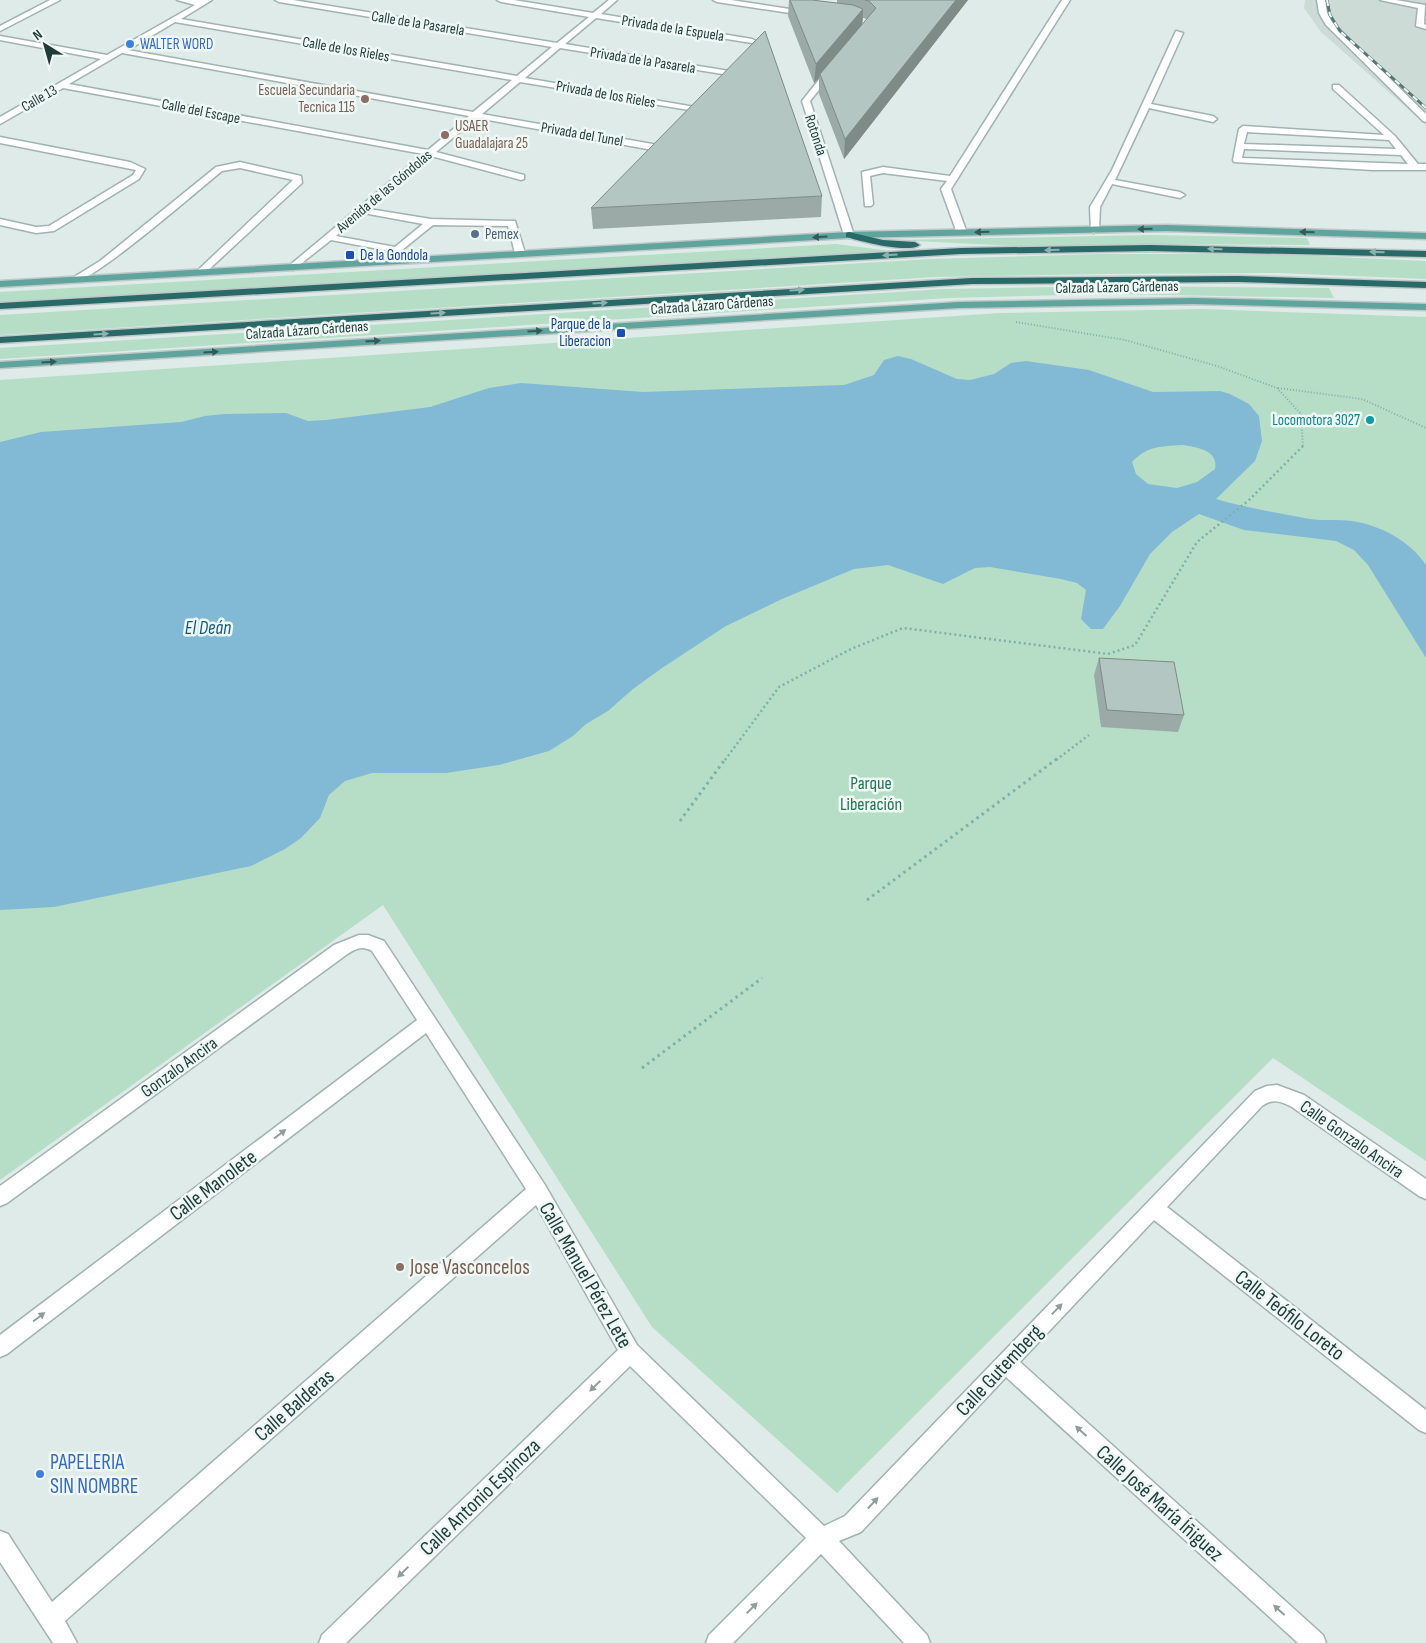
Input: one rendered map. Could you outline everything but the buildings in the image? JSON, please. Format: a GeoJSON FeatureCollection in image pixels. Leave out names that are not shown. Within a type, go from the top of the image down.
{"type":"FeatureCollection","features":[{"type":"Feature","properties":{"kind":"highway"},"geometry":{"type":"LineString","coordinates":[[849,236],[883,244],[1026,250]]}},
{"type":"Feature","properties":{"kind":"highway"},"geometry":{"type":"LineString","coordinates":[[0,306],[792,260],[1026,250],[1150,248],[1426,254]]}},
{"type":"Feature","properties":{"kind":"highway","name":"Calzada Lázaro Cárdenas"},"geometry":{"type":"LineString","coordinates":[[0,340],[972,281],[1238,279],[1426,285]]}},
{"type":"Feature","properties":{"kind":"main road"},"geometry":{"type":"LineString","coordinates":[[0,284],[849,236],[1167,228],[1426,236]]}},
{"type":"Feature","properties":{"kind":"main road","name":"Calzada Lázaro Cárdenas"},"geometry":{"type":"LineString","coordinates":[[0,365],[959,305],[1193,301],[1426,308]]}},
{"type":"Feature","properties":{"kind":"street"},"geometry":{"type":"LineString","coordinates":[[0,29],[56,0]]}},
{"type":"Feature","properties":{"kind":"street"},"geometry":{"type":"LineString","coordinates":[[181,0],[205,2]]}},
{"type":"Feature","properties":{"kind":"street","name":"Calle de la Pasarela"},"geometry":{"type":"LineString","coordinates":[[279,0],[558,46]]}},
{"type":"Feature","properties":{"kind":"street","name":"Privada de la Espuela"},"geometry":{"type":"LineString","coordinates":[[501,0],[752,40]]}},
{"type":"Feature","properties":{"kind":"street","name":"Avenida de las Góndolas"},"geometry":{"type":"LineString","coordinates":[[293,266],[613,0]]}},
{"type":"Feature","properties":{"kind":"street"},"geometry":{"type":"LineString","coordinates":[[716,0],[817,15]]}},
{"type":"Feature","properties":{"kind":"street"},"geometry":{"type":"LineString","coordinates":[[962,233],[946,189],[1066,0]]}},
{"type":"Feature","properties":{"kind":"street"},"geometry":{"type":"LineString","coordinates":[[1321,0],[1323,13],[1329,24],[1426,120]]}},
{"type":"Feature","properties":{"kind":"street"},"geometry":{"type":"LineString","coordinates":[[1384,0],[1422,7],[1420,26],[1426,27]]}},
{"type":"Feature","properties":{"kind":"street","name":"Calle 13"},"geometry":{"type":"LineString","coordinates":[[0,120],[205,2]]}},
{"type":"Feature","properties":{"kind":"street"},"geometry":{"type":"LineString","coordinates":[[808,14],[814,7]]}},
{"type":"Feature","properties":{"kind":"street","name":"Calle de los Rieles"},"geometry":{"type":"LineString","coordinates":[[174,20],[518,79]]}},
{"type":"Feature","properties":{"kind":"street"},"geometry":{"type":"LineString","coordinates":[[1094,230],[1095,207],[1146,105],[1179,33]]}},
{"type":"Feature","properties":{"kind":"street"},"geometry":{"type":"LineString","coordinates":[[0,38],[109,58]]}},
{"type":"Feature","properties":{"kind":"street","name":"Privada de la Pasarela"},"geometry":{"type":"LineString","coordinates":[[558,46],[729,74]]}},
{"type":"Feature","properties":{"kind":"street","name":"Privada del Tunel"},"geometry":{"type":"LineString","coordinates":[[121,51],[658,148]]}},
{"type":"Feature","properties":{"kind":"street","name":"Rotonda"},"geometry":{"type":"LineString","coordinates":[[838,62],[806,100],[849,236]]}},
{"type":"Feature","properties":{"kind":"street","name":"Privada de los Rieles"},"geometry":{"type":"LineString","coordinates":[[518,79],[695,109]]}},
{"type":"Feature","properties":{"kind":"street","name":"Calle del Escape"},"geometry":{"type":"LineString","coordinates":[[62,85],[429,153],[521,177]]}},
{"type":"Feature","properties":{"kind":"street"},"geometry":{"type":"LineString","coordinates":[[1336,87],[1392,138],[1416,167]]}},
{"type":"Feature","properties":{"kind":"street"},"geometry":{"type":"LineString","coordinates":[[1146,105],[1213,119]]}},
{"type":"Feature","properties":{"kind":"street"},"geometry":{"type":"LineString","coordinates":[[10,108],[19,110]]}},
{"type":"Feature","properties":{"kind":"street"},"geometry":{"type":"LineString","coordinates":[[1392,138],[1243,129],[1237,160],[1373,167],[1426,167]]}},
{"type":"Feature","properties":{"kind":"street"},"geometry":{"type":"LineString","coordinates":[[0,140],[130,165],[141,169],[136,177],[55,228],[36,230],[0,222]]}},
{"type":"Feature","properties":{"kind":"street"},"geometry":{"type":"LineString","coordinates":[[1240,146],[1403,152]]}},
{"type":"Feature","properties":{"kind":"street"},"geometry":{"type":"LineString","coordinates":[[78,279],[102,263],[219,169],[240,165],[298,178],[297,183],[201,272]]}},
{"type":"Feature","properties":{"kind":"street"},"geometry":{"type":"LineString","coordinates":[[868,204],[866,174],[883,170],[952,179]]}},
{"type":"Feature","properties":{"kind":"street"},"geometry":{"type":"LineString","coordinates":[[1109,181],[1180,195]]}},
{"type":"Feature","properties":{"kind":"street"},"geometry":{"type":"LineString","coordinates":[[360,210],[431,222],[512,223],[520,254]]}},
{"type":"Feature","properties":{"kind":"street"},"geometry":{"type":"LineString","coordinates":[[384,261],[431,222]]}},
{"type":"Feature","properties":{"kind":"street"},"geometry":{"type":"LineString","coordinates":[[328,237],[398,250]]}},
{"type":"Feature","properties":{"kind":"street","name":"Calle Manuel Pérez Lete"},"geometry":{"type":"LineString","coordinates":[[360,940],[371,941],[378,946],[426,1023],[538,1191],[630,1352],[821,1538],[920,1643]]}},
{"type":"Feature","properties":{"kind":"street","name":"Gonzalo Ancira"},"geometry":{"type":"LineString","coordinates":[[0,1198],[340,950],[360,940]]}},
{"type":"Feature","properties":{"kind":"street","name":"Calle Manolete"},"geometry":{"type":"LineString","coordinates":[[0,1347],[426,1023]]}},
{"type":"Feature","properties":{"kind":"street","name":"Calle Gonzalo Ancira"},"geometry":{"type":"LineString","coordinates":[[1275,1092],[1298,1101],[1426,1190]]}},
{"type":"Feature","properties":{"kind":"street","name":"Calle Gutemberg"},"geometry":{"type":"LineString","coordinates":[[717,1643],[821,1538],[852,1524],[1256,1100],[1264,1093],[1275,1092]]}},
{"type":"Feature","properties":{"kind":"street","name":"Calle Balderas"},"geometry":{"type":"LineString","coordinates":[[50,1619],[538,1191]]}},
{"type":"Feature","properties":{"kind":"street","name":"Calle Teófilo Loreto"},"geometry":{"type":"LineString","coordinates":[[1153,1208],[1426,1423]]}},
{"type":"Feature","properties":{"kind":"street","name":"Calle Antonio Espinoza"},"geometry":{"type":"LineString","coordinates":[[330,1643],[630,1352]]}},
{"type":"Feature","properties":{"kind":"street","name":"Calle José María Íñiguez"},"geometry":{"type":"LineString","coordinates":[[1006,1363],[1315,1643]]}},
{"type":"Feature","properties":{"kind":"street"},"geometry":{"type":"LineString","coordinates":[[0,1542],[66,1643]]}},
{"type":"Feature","properties":{"kind":"path"},"geometry":{"type":"LineString","coordinates":[[1015,322],[1125,340],[1217,366],[1278,388],[1362,399],[1426,428]]}},
{"type":"Feature","properties":{"kind":"path"},"geometry":{"type":"LineString","coordinates":[[680,821],[779,688],[851,649],[903,628],[1108,654],[1135,645],[1197,542],[1249,500],[1303,448],[1301,414],[1278,388]]}},
{"type":"Feature","properties":{"kind":"path"},"geometry":{"type":"LineString","coordinates":[[867,900],[1089,735]]}},
{"type":"Feature","properties":{"kind":"path"},"geometry":{"type":"LineString","coordinates":[[642,1068],[762,978]]}},
{"type":"Feature","properties":{"kind":"shaded area"},"geometry":{"type":"Polygon","coordinates":[[[1305,0],[1426,0],[1426,125],[1321,32],[1304,8],[1305,0]]]}},
{"type":"Feature","properties":{"kind":"green space"},"geometry":{"type":"Polygon","coordinates":[[[1150,235],[1307,238],[1310,245],[1158,244],[1016,246],[895,240],[1150,235]]]}},
{"type":"Feature","properties":{"kind":"green space"},"geometry":{"type":"Polygon","coordinates":[[[836,244],[891,251],[0,303],[0,292],[836,244]]]}},
{"type":"Feature","properties":{"kind":"green space"},"geometry":{"type":"Polygon","coordinates":[[[1099,254],[1270,254],[1426,261],[1426,279],[1279,273],[936,277],[0,335],[0,315],[930,259],[1099,254]]]}},
{"type":"Feature","properties":{"kind":"green space"},"geometry":{"type":"Polygon","coordinates":[[[1106,286],[1329,288],[1334,298],[1111,294],[949,298],[0,359],[0,348],[944,289],[1106,286]]]}},
{"type":"Feature","properties":{"kind":"green space","name":"Parque Liberación"},"geometry":{"type":"Polygon","coordinates":[[[1204,309],[1426,317],[1426,1161],[1273,1058],[837,1493],[652,1327],[383,905],[0,1180],[0,380],[1000,313],[1204,309]]]}},
{"type":"Feature","properties":{"kind":"water","name":"El Deán"},"geometry":{"type":"Polygon","coordinates":[[[898,356],[911,359],[957,379],[970,380],[994,374],[1011,363],[1026,361],[1089,370],[1153,392],[1220,391],[1249,404],[1259,416],[1262,441],[1255,461],[1216,499],[1251,508],[1310,519],[1347,520],[1363,523],[1384,530],[1403,542],[1426,565],[1426,658],[1368,565],[1354,550],[1336,541],[1244,530],[1199,514],[1172,532],[1150,554],[1120,606],[1103,629],[1091,629],[1081,619],[1086,590],[1077,583],[1061,579],[990,567],[975,568],[943,584],[888,565],[854,569],[782,599],[726,626],[662,668],[633,689],[608,711],[586,724],[573,736],[549,751],[499,765],[446,773],[372,773],[345,781],[329,795],[320,818],[301,838],[285,849],[251,866],[54,907],[0,910],[0,442],[41,432],[181,422],[205,416],[224,414],[286,413],[308,421],[326,420],[430,407],[489,388],[521,383],[643,392],[844,385],[874,375],[884,360],[898,356]],[[1182,445],[1155,448],[1144,452],[1132,462],[1136,474],[1148,484],[1177,488],[1197,482],[1215,469],[1214,458],[1210,454],[1200,448],[1182,445]]]}},
{"type":"Feature","properties":{"kind":"railway"},"geometry":{"type":"LineString","coordinates":[[1327,0],[1330,15],[1340,31],[1426,108]]}},
{"type":"Feature","properties":{"kind":"place","name":"WALTER WORD"},"geometry":{"type":"Point","coordinates":[130,44]}},
{"type":"Feature","properties":{"kind":"place","name":"Escuela Secundaria Tecnica 115"},"geometry":{"type":"Point","coordinates":[365,99]}},
{"type":"Feature","properties":{"kind":"place","name":"USAER Guadalajara 25"},"geometry":{"type":"Point","coordinates":[445,135]}},
{"type":"Feature","properties":{"kind":"place","name":"Pemex"},"geometry":{"type":"Point","coordinates":[475,234]}},
{"type":"Feature","properties":{"kind":"place","name":"De la Gondola"},"geometry":{"type":"Point","coordinates":[350,255]}},
{"type":"Feature","properties":{"kind":"place","name":"Parque de la Liberacion"},"geometry":{"type":"Point","coordinates":[621,333]}},
{"type":"Feature","properties":{"kind":"place","name":"Locomotora 3027"},"geometry":{"type":"Point","coordinates":[1370,420]}},
{"type":"Feature","properties":{"kind":"place","name":"Jose Vasconcelos"},"geometry":{"type":"Point","coordinates":[400,1267]}},
{"type":"Feature","properties":{"kind":"place","name":"PAPELERIA SIN NOMBRE"},"geometry":{"type":"Point","coordinates":[40,1474]}}]}
